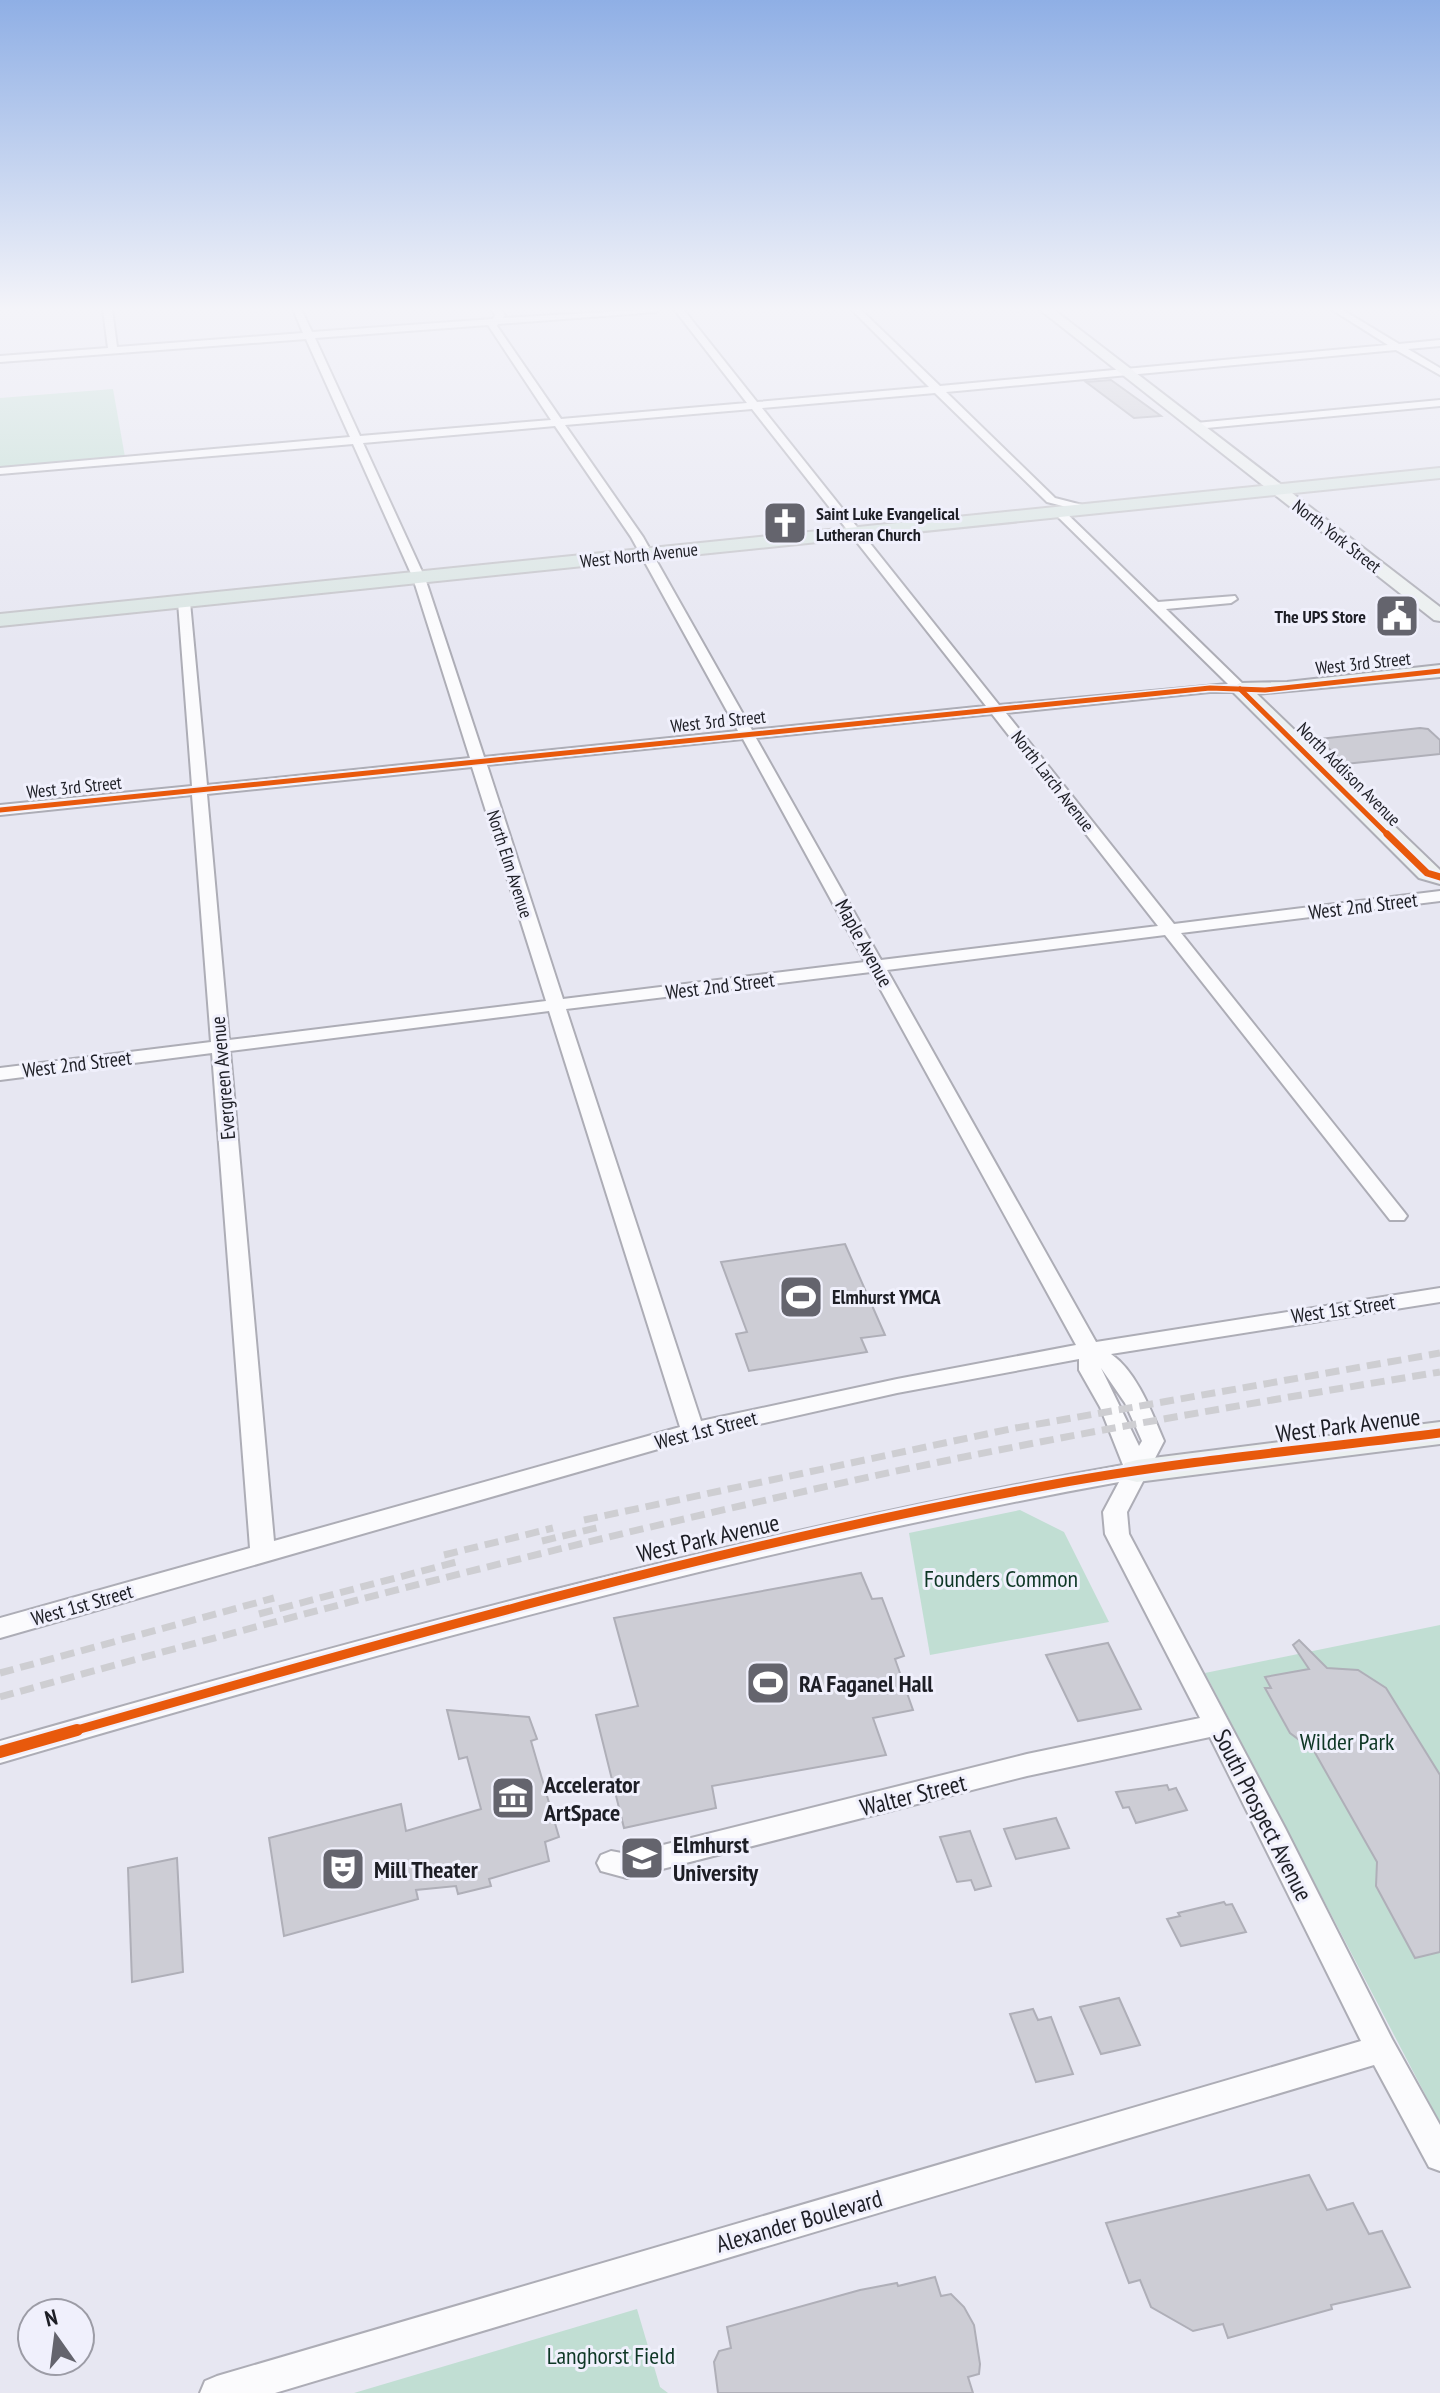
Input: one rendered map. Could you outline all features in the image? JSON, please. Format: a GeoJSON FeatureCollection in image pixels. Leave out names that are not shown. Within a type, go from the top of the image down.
{"type":"FeatureCollection","features":[{"type":"Feature","properties":{"kind":"main road","name":"North York Street"},"geometry":{"type":"LineString","coordinates":[[1189,421],[1440,616]]}},
{"type":"Feature","properties":{"kind":"main road","name":"West North Avenue"},"geometry":{"type":"LineString","coordinates":[[0,620],[419,578],[642,546],[856,532],[1051,508],[1086,509],[1440,473]]}},
{"type":"Feature","properties":{"kind":"main road","name":"West 3rd Street"},"geometry":{"type":"LineString","coordinates":[[1240,689],[1287,688],[1440,671]]}},
{"type":"Feature","properties":{"kind":"main road","name":"North Addison Avenue"},"geometry":{"type":"LineString","coordinates":[[1240,689],[1434,875],[1425,879],[1440,894]]}},
{"type":"Feature","properties":{"kind":"main road","name":"West Park Avenue"},"geometry":{"type":"LineString","coordinates":[[1137,1471],[1440,1433]]}},
{"type":"Feature","properties":{"kind":"street","name":"North Elm Avenue"},"geometry":{"type":"LineString","coordinates":[[346,421],[419,578],[693,1431]]}},
{"type":"Feature","properties":{"kind":"street"},"geometry":{"type":"LineString","coordinates":[[0,471],[573,421]]}},
{"type":"Feature","properties":{"kind":"street","name":"North Larch Avenue"},"geometry":{"type":"LineString","coordinates":[[767,421],[1397,1216]]}},
{"type":"Feature","properties":{"kind":"street","name":"North Addison Avenue"},"geometry":{"type":"LineString","coordinates":[[968,421],[1051,508],[1157,606],[1240,689]]}},
{"type":"Feature","properties":{"kind":"street"},"geometry":{"type":"LineString","coordinates":[[1196,426],[1253,421]]}},
{"type":"Feature","properties":{"kind":"street","name":"Maple Avenue"},"geometry":{"type":"LineString","coordinates":[[558,422],[642,546],[1090,1350],[1090,1370],[1111,1407],[1137,1471]]}},
{"type":"Feature","properties":{"kind":"street"},"geometry":{"type":"LineString","coordinates":[[1157,606],[1231,599]]}},
{"type":"Feature","properties":{"kind":"street","name":"Evergreen Avenue"},"geometry":{"type":"LineString","coordinates":[[184,602],[263,1554]]}},
{"type":"Feature","properties":{"kind":"street","name":"West 3rd Street"},"geometry":{"type":"LineString","coordinates":[[0,810],[1210,688],[1240,689]]}},
{"type":"Feature","properties":{"kind":"street","name":"West 2nd Street"},"geometry":{"type":"LineString","coordinates":[[0,1074],[1440,894]]}},
{"type":"Feature","properties":{"kind":"street","name":"West 1st Street"},"geometry":{"type":"LineString","coordinates":[[0,1628],[693,1431],[897,1386],[1090,1350],[1436,1296]]}},
{"type":"Feature","properties":{"kind":"street","name":"South Prospect Avenue"},"geometry":{"type":"LineString","coordinates":[[1137,1471],[1115,1512],[1117,1534],[1381,2049],[1440,2156]]}},
{"type":"Feature","properties":{"kind":"street","name":"West Park Avenue"},"geometry":{"type":"LineString","coordinates":[[0,1752],[322,1659],[646,1572],[1055,1485],[1137,1471]]}},
{"type":"Feature","properties":{"kind":"street","name":"Walter Street"},"geometry":{"type":"LineString","coordinates":[[611,1863],[627,1866],[1027,1765],[1216,1725]]}},
{"type":"Feature","properties":{"kind":"street","name":"Alexander Boulevard"},"geometry":{"type":"LineString","coordinates":[[217,2393],[1381,2049]]}},
{"type":"Feature","properties":{"kind":"green space"},"geometry":{"type":"Polygon","coordinates":[[[0,421],[119,421],[125,457],[0,469],[0,421]]]}},
{"type":"Feature","properties":{"kind":"green space","name":"Founders Common"},"geometry":{"type":"Polygon","coordinates":[[[1020,1510],[1064,1532],[1109,1622],[930,1655],[909,1533],[1020,1510]]]}},
{"type":"Feature","properties":{"kind":"green space","name":"Wilder Park"},"geometry":{"type":"Polygon","coordinates":[[[1440,1625],[1440,2123],[1205,1673],[1440,1625]]]}},
{"type":"Feature","properties":{"kind":"green space","name":"Langhorst Field"},"geometry":{"type":"Polygon","coordinates":[[[637,2309],[660,2387],[668,2393],[354,2393],[637,2309]]]}},
{"type":"Feature","properties":{"kind":"building"},"geometry":{"type":"Polygon","coordinates":[[[1428,729],[1440,740],[1440,754],[1345,764],[1319,739],[1428,729]]]}},
{"type":"Feature","properties":{"kind":"building","name":"Elmhurst YMCA"},"geometry":{"type":"Polygon","coordinates":[[[845,1244],[885,1335],[861,1338],[867,1352],[749,1371],[736,1334],[747,1332],[721,1262],[845,1244]]]}},
{"type":"Feature","properties":{"kind":"building","name":"RA Faganel Hall"},"geometry":{"type":"Polygon","coordinates":[[[861,1573],[872,1599],[882,1598],[904,1656],[895,1659],[913,1710],[873,1718],[886,1755],[712,1786],[716,1808],[624,1828],[596,1715],[638,1706],[614,1618],[861,1573]]]}},
{"type":"Feature","properties":{"kind":"building"},"geometry":{"type":"Polygon","coordinates":[[[1299,1640],[1327,1668],[1358,1670],[1386,1688],[1440,1775],[1440,1952],[1415,1958],[1376,1886],[1377,1862],[1314,1751],[1290,1733],[1265,1688],[1271,1688],[1265,1677],[1309,1669],[1293,1645],[1299,1640]]]}},
{"type":"Feature","properties":{"kind":"building"},"geometry":{"type":"Polygon","coordinates":[[[1108,1643],[1141,1709],[1078,1721],[1046,1655],[1108,1643]]]}},
{"type":"Feature","properties":{"kind":"building"},"geometry":{"type":"Polygon","coordinates":[[[447,1710],[529,1717],[537,1739],[531,1741],[559,1837],[545,1842],[549,1861],[489,1879],[491,1886],[458,1894],[456,1886],[416,1890],[418,1899],[284,1936],[269,1838],[401,1804],[406,1831],[481,1809],[467,1757],[459,1759],[447,1710]]]}},
{"type":"Feature","properties":{"kind":"building"},"geometry":{"type":"Polygon","coordinates":[[[1167,1785],[1169,1790],[1176,1788],[1187,1810],[1136,1823],[1129,1807],[1123,1808],[1116,1792],[1167,1785]]]}},
{"type":"Feature","properties":{"kind":"building"},"geometry":{"type":"Polygon","coordinates":[[[1056,1818],[1069,1848],[1016,1859],[1004,1829],[1056,1818]]]}},
{"type":"Feature","properties":{"kind":"building"},"geometry":{"type":"Polygon","coordinates":[[[970,1831],[991,1886],[975,1890],[971,1880],[957,1882],[940,1837],[970,1831]]]}},
{"type":"Feature","properties":{"kind":"building"},"geometry":{"type":"Polygon","coordinates":[[[177,1858],[183,1972],[132,1982],[128,1868],[177,1858]]]}},
{"type":"Feature","properties":{"kind":"building"},"geometry":{"type":"Polygon","coordinates":[[[1224,1902],[1226,1905],[1232,1904],[1246,1932],[1181,1946],[1167,1919],[1180,1916],[1178,1913],[1224,1902]]]}},
{"type":"Feature","properties":{"kind":"building"},"geometry":{"type":"Polygon","coordinates":[[[1119,1998],[1140,2045],[1101,2054],[1080,2007],[1119,1998]]]}},
{"type":"Feature","properties":{"kind":"building"},"geometry":{"type":"Polygon","coordinates":[[[1033,2009],[1038,2020],[1051,2017],[1073,2074],[1036,2082],[1010,2014],[1033,2009]]]}},
{"type":"Feature","properties":{"kind":"building"},"geometry":{"type":"Polygon","coordinates":[[[1309,2175],[1327,2210],[1353,2203],[1369,2234],[1382,2231],[1410,2287],[1331,2305],[1332,2309],[1228,2338],[1223,2324],[1193,2331],[1151,2307],[1140,2280],[1129,2283],[1106,2223],[1309,2175]]]}},
{"type":"Feature","properties":{"kind":"building"},"geometry":{"type":"Polygon","coordinates":[[[935,2277],[941,2296],[951,2294],[964,2307],[974,2325],[980,2364],[979,2374],[968,2377],[973,2393],[718,2393],[714,2362],[719,2351],[731,2348],[727,2327],[860,2290],[897,2283],[898,2286],[935,2277]]]}},
{"type":"Feature","properties":{"kind":"railway"},"geometry":{"type":"LineString","coordinates":[[584,1520],[1010,1429],[1440,1353]]}},
{"type":"Feature","properties":{"kind":"railway"},"geometry":{"type":"LineString","coordinates":[[0,1697],[444,1578],[780,1497],[1097,1431],[1440,1372]]}},
{"type":"Feature","properties":{"kind":"railway"},"geometry":{"type":"LineString","coordinates":[[542,1541],[600,1527]]}},
{"type":"Feature","properties":{"kind":"railway"},"geometry":{"type":"LineString","coordinates":[[444,1555],[553,1528]]}},
{"type":"Feature","properties":{"kind":"railway"},"geometry":{"type":"LineString","coordinates":[[259,1614],[460,1561]]}},
{"type":"Feature","properties":{"kind":"railway"},"geometry":{"type":"LineString","coordinates":[[0,1673],[274,1598]]}},
{"type":"Feature","properties":{"kind":"cycle path"},"geometry":{"type":"LineString","coordinates":[[0,810],[1210,688],[1265,690],[1440,671]]}},
{"type":"Feature","properties":{"kind":"cycle path"},"geometry":{"type":"LineString","coordinates":[[1240,689],[1427,873],[1440,877]]}},
{"type":"Feature","properties":{"kind":"cycle path"},"geometry":{"type":"LineString","coordinates":[[0,1752],[526,1604],[790,1539],[1105,1476],[1440,1433]]}},
{"type":"Feature","properties":{"kind":"place","name":"Saint Luke Evangelical Lutheran Church"},"geometry":{"type":"Point","coordinates":[785,523]}},
{"type":"Feature","properties":{"kind":"place","name":"The UPS Store"},"geometry":{"type":"Point","coordinates":[1397,616]}},
{"type":"Feature","properties":{"kind":"place","name":"Elmhurst YMCA"},"geometry":{"type":"Point","coordinates":[801,1297]}},
{"type":"Feature","properties":{"kind":"place","name":"RA Faganel Hall"},"geometry":{"type":"Point","coordinates":[768,1683]}},
{"type":"Feature","properties":{"kind":"place","name":"Accelerator ArtSpace"},"geometry":{"type":"Point","coordinates":[513,1798]}},
{"type":"Feature","properties":{"kind":"place","name":"Elmhurst University"},"geometry":{"type":"Point","coordinates":[642,1858]}},
{"type":"Feature","properties":{"kind":"place","name":"Mill Theater"},"geometry":{"type":"Point","coordinates":[343,1869]}}]}
